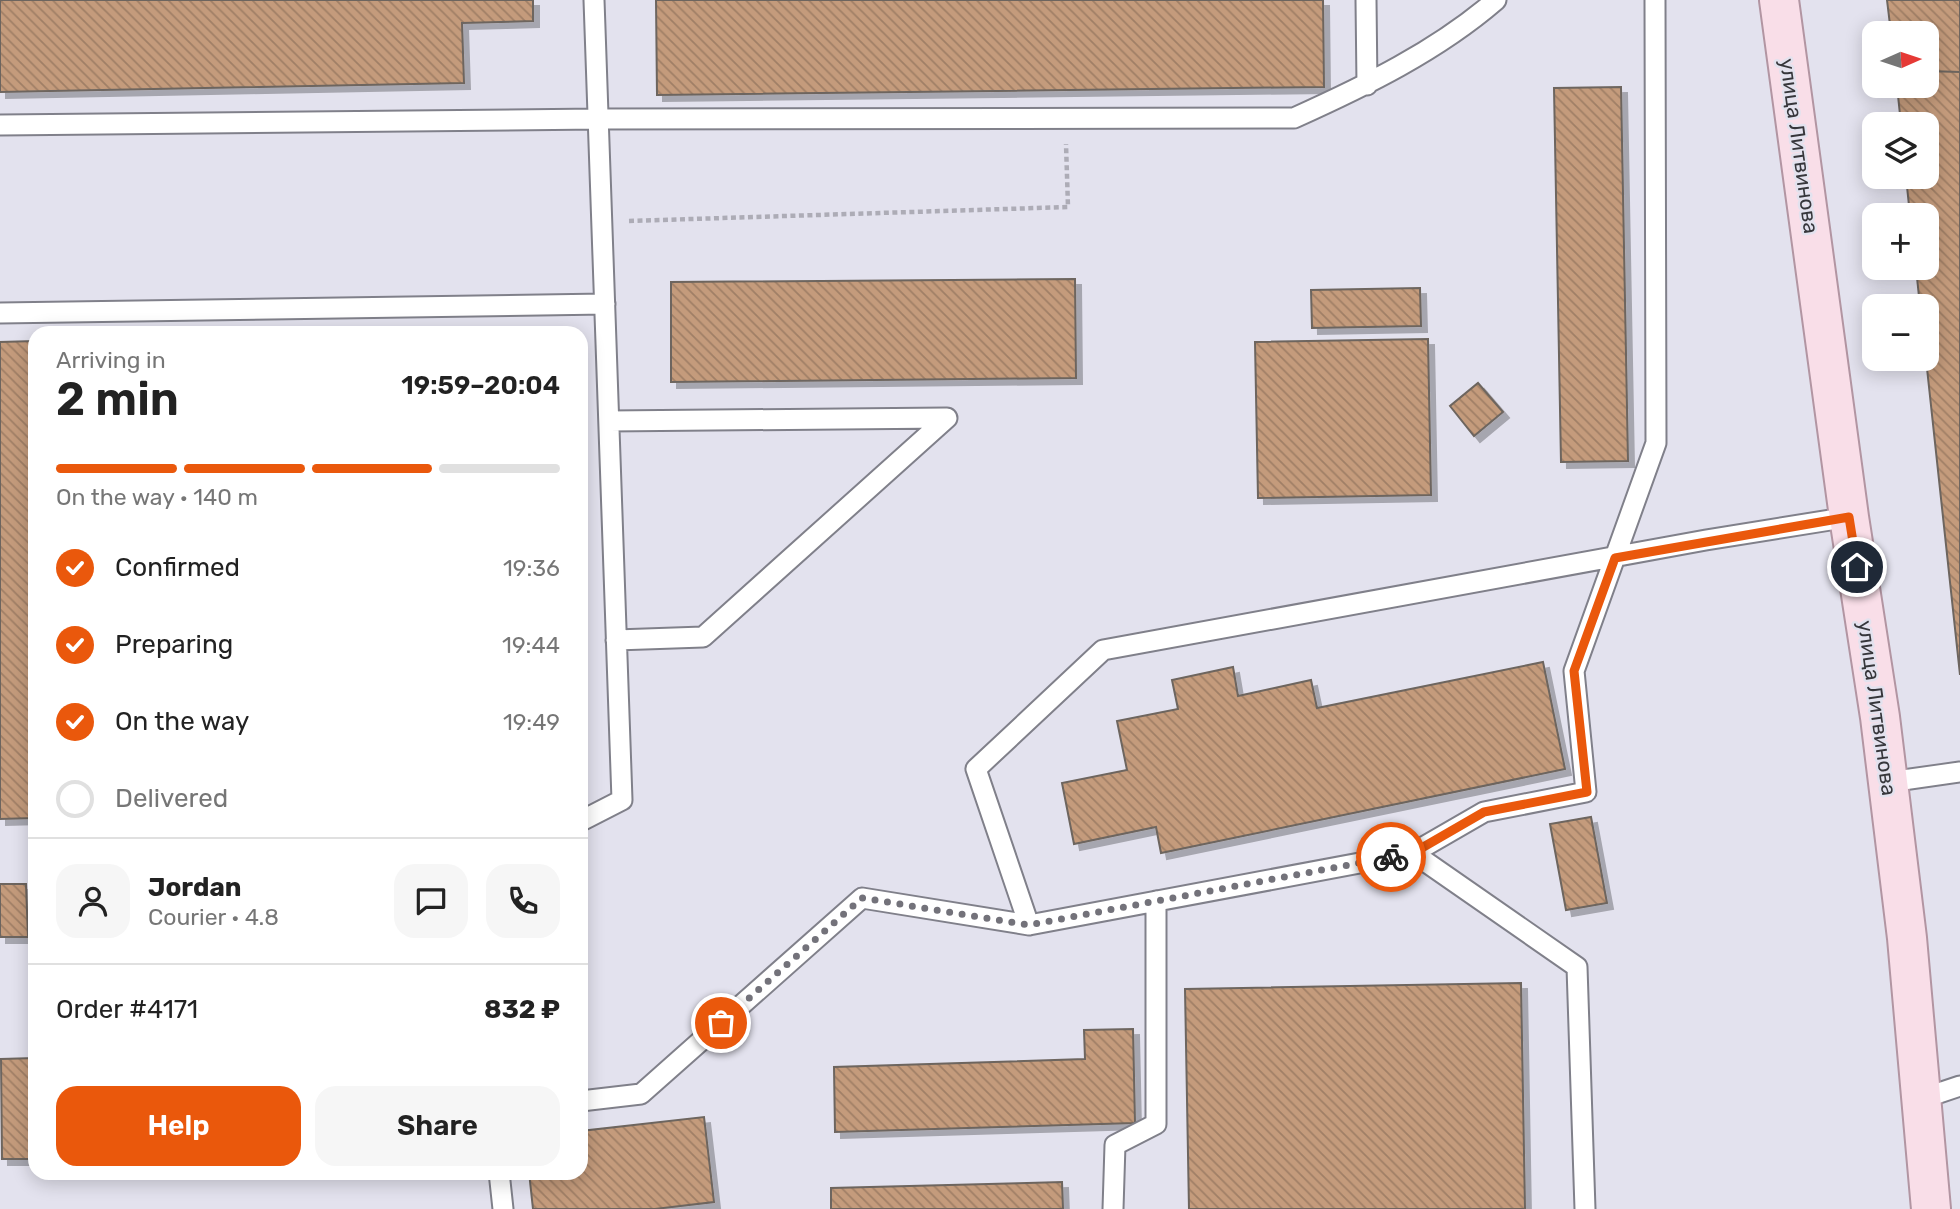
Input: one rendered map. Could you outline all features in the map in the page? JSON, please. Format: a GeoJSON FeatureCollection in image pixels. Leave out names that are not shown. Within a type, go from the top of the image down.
{"type":"FeatureCollection","features":[{"type":"Feature","properties":{"kind":"main road","name":"улица Литвинова"},"geometry":{"type":"LineString","coordinates":[[1779,0],[1849,517],[1881,717],[1907,938],[1931,1209]]}},
{"type":"Feature","properties":{"kind":"lane"},"geometry":{"type":"LineString","coordinates":[[588,817],[622,800],[594,0]]}},
{"type":"Feature","properties":{"kind":"lane"},"geometry":{"type":"LineString","coordinates":[[1366,0],[1367,85]]}},
{"type":"Feature","properties":{"kind":"lane"},"geometry":{"type":"LineString","coordinates":[[0,125],[598,119],[1294,118],[1367,85],[1474,19],[1496,0]]}},
{"type":"Feature","properties":{"kind":"lane"},"geometry":{"type":"LineString","coordinates":[[588,1100],[641,1094],[862,898],[1029,925],[1413,853],[1484,812],[1587,792],[1574,671],[1656,443],[1655,0]]}},
{"type":"Feature","properties":{"kind":"lane"},"geometry":{"type":"LineString","coordinates":[[0,313],[605,304]]}},
{"type":"Feature","properties":{"kind":"lane"},"geometry":{"type":"LineString","coordinates":[[609,421],[947,418],[702,636],[616,640]]}},
{"type":"Feature","properties":{"kind":"lane"},"geometry":{"type":"LineString","coordinates":[[1029,925],[976,769],[1103,650],[1849,517]]}},
{"type":"Feature","properties":{"kind":"lane"},"geometry":{"type":"LineString","coordinates":[[1888,782],[1960,772]]}},
{"type":"Feature","properties":{"kind":"lane"},"geometry":{"type":"LineString","coordinates":[[1413,853],[1577,967],[1585,1209]]}},
{"type":"Feature","properties":{"kind":"lane"},"geometry":{"type":"LineString","coordinates":[[1113,1209],[1115,1145],[1156,1124],[1156,901]]}},
{"type":"Feature","properties":{"kind":"lane"},"geometry":{"type":"LineString","coordinates":[[1921,1099],[1960,1086]]}},
{"type":"Feature","properties":{"kind":"lane"},"geometry":{"type":"LineString","coordinates":[[500,1180],[503,1209]]}},
{"type":"Feature","properties":{"kind":"path"},"geometry":{"type":"LineString","coordinates":[[602,222],[1068,207],[1065,118]]}},
{"type":"Feature","properties":{"kind":"building"},"geometry":{"type":"Polygon","coordinates":[[[0,0],[533,0],[533,21],[462,23],[464,83],[0,92],[0,0]]]}},
{"type":"Feature","properties":{"kind":"building"},"geometry":{"type":"Polygon","coordinates":[[[656,0],[1323,0],[1324,87],[657,95],[656,0]]]}},
{"type":"Feature","properties":{"kind":"building"},"geometry":{"type":"Polygon","coordinates":[[[1887,0],[1960,0],[1960,72],[1939,71],[1939,21],[1890,21],[1887,0]]]}},
{"type":"Feature","properties":{"kind":"building"},"geometry":{"type":"Polygon","coordinates":[[[1939,71],[1960,72],[1960,675],[1927,371],[1939,371],[1939,294],[1919,294],[1917,280],[1939,280],[1939,203],[1909,203],[1907,189],[1939,189],[1939,112],[1900,112],[1898,98],[1939,98],[1939,71]]]}},
{"type":"Feature","properties":{"kind":"building"},"geometry":{"type":"Polygon","coordinates":[[[1621,87],[1628,461],[1561,462],[1554,88],[1621,87]]]}},
{"type":"Feature","properties":{"kind":"building"},"geometry":{"type":"Polygon","coordinates":[[[1075,279],[1076,378],[671,382],[671,282],[1075,279]]]}},
{"type":"Feature","properties":{"kind":"building"},"geometry":{"type":"Polygon","coordinates":[[[1420,288],[1421,326],[1312,328],[1311,290],[1420,288]]]}},
{"type":"Feature","properties":{"kind":"building"},"geometry":{"type":"Polygon","coordinates":[[[1428,339],[1431,495],[1258,498],[1255,342],[1428,339]]]}},
{"type":"Feature","properties":{"kind":"building"},"geometry":{"type":"Polygon","coordinates":[[[28,341],[28,818],[0,819],[0,342],[28,341]]]}},
{"type":"Feature","properties":{"kind":"building"},"geometry":{"type":"Polygon","coordinates":[[[1478,383],[1503,412],[1474,436],[1450,406],[1478,383]]]}},
{"type":"Feature","properties":{"kind":"building"},"geometry":{"type":"Polygon","coordinates":[[[1543,662],[1565,769],[1161,853],[1156,827],[1074,844],[1062,783],[1127,770],[1117,721],[1178,709],[1172,680],[1233,667],[1238,696],[1311,680],[1317,708],[1543,662]]]}},
{"type":"Feature","properties":{"kind":"building"},"geometry":{"type":"Polygon","coordinates":[[[1591,817],[1607,903],[1566,910],[1550,824],[1591,817]]]}},
{"type":"Feature","properties":{"kind":"building"},"geometry":{"type":"Polygon","coordinates":[[[0,884],[26,884],[28,937],[0,937],[0,884]]]}},
{"type":"Feature","properties":{"kind":"building"},"geometry":{"type":"Polygon","coordinates":[[[1521,983],[1525,1209],[1189,1209],[1185,989],[1521,983]]]}},
{"type":"Feature","properties":{"kind":"building"},"geometry":{"type":"Polygon","coordinates":[[[1133,1029],[1135,1123],[835,1132],[834,1067],[1085,1059],[1084,1030],[1133,1029]]]}},
{"type":"Feature","properties":{"kind":"building"},"geometry":{"type":"Polygon","coordinates":[[[28,1058],[28,1159],[2,1159],[1,1059],[28,1058]]]}},
{"type":"Feature","properties":{"kind":"building"},"geometry":{"type":"Polygon","coordinates":[[[704,1117],[714,1202],[655,1209],[533,1209],[530,1180],[588,1180],[588,1130],[704,1117]]]}},
{"type":"Feature","properties":{"kind":"building"},"geometry":{"type":"Polygon","coordinates":[[[1062,1182],[1063,1209],[831,1209],[831,1188],[1062,1182]]]}},
{"type":"Feature","properties":{"kind":"way so far"},"geometry":{"type":"LineString","coordinates":[[721,1023],[862,898],[1029,925],[1391,857]]}},
{"type":"Feature","properties":{"kind":"route"},"geometry":{"type":"LineString","coordinates":[[1391,857],[1413,853],[1484,812],[1587,792],[1574,671],[1615,558],[1849,517],[1857,567]]}}]}
